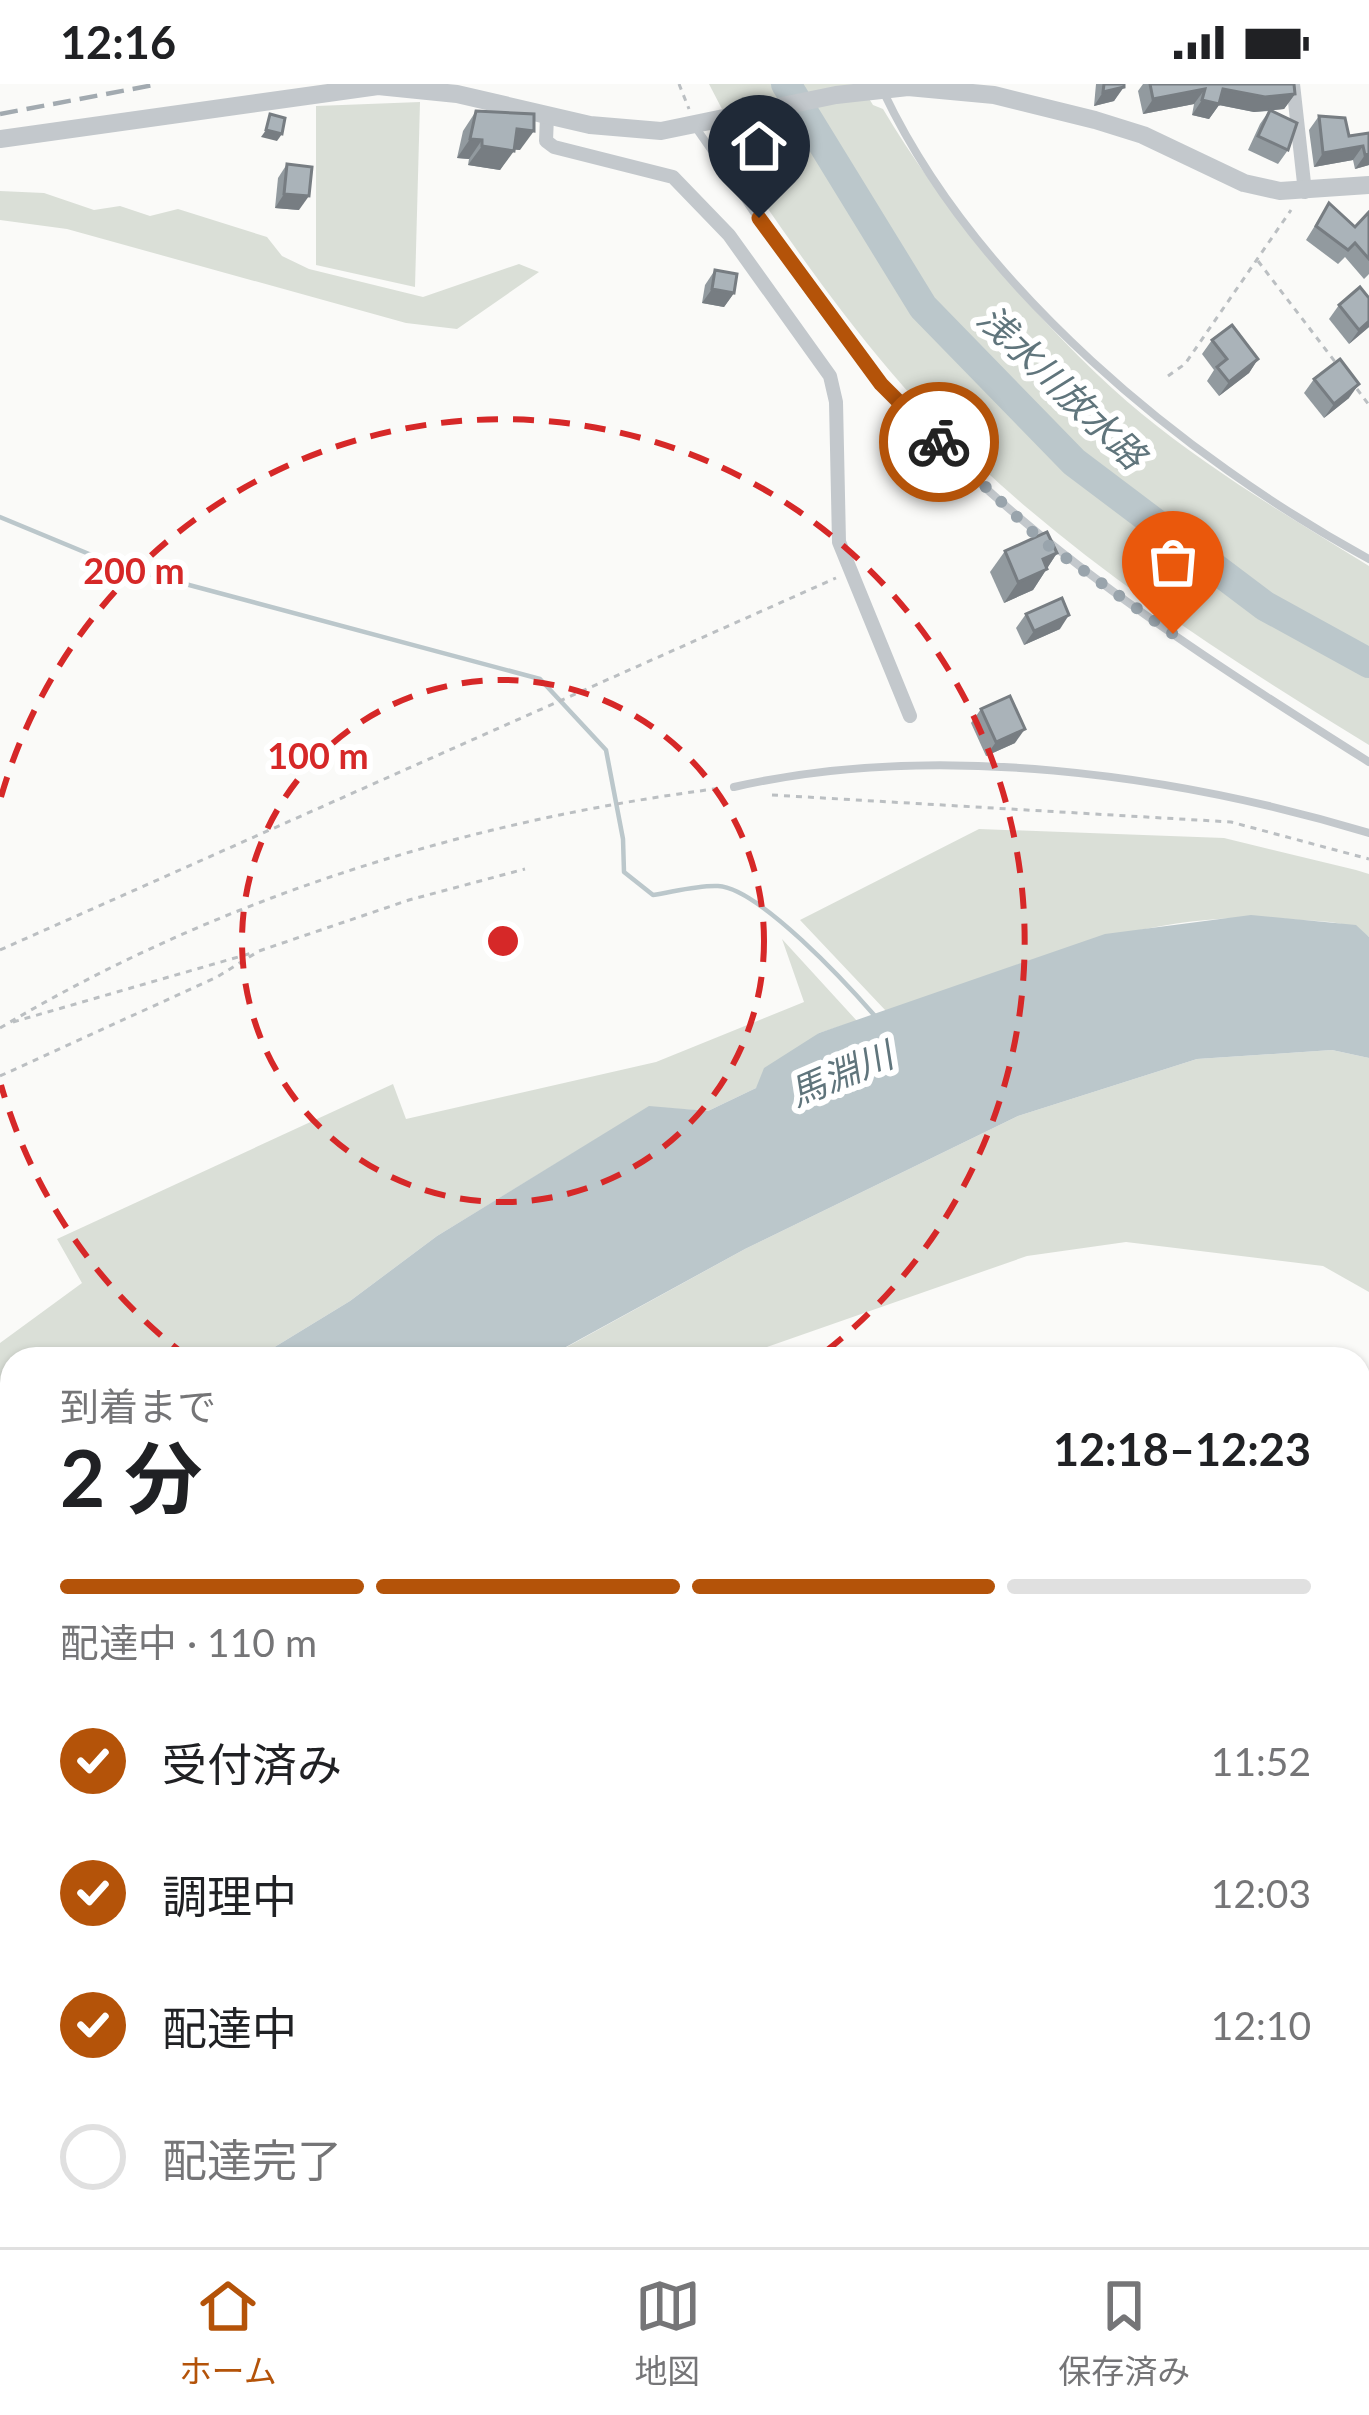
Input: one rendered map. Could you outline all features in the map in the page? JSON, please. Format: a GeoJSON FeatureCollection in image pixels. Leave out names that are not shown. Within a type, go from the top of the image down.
{"type":"FeatureCollection","features":[{"type":"Feature","properties":{"kind":"street"},"geometry":{"type":"LineString","coordinates":[[1293,84],[1301,192]]}},
{"type":"Feature","properties":{"kind":"street"},"geometry":{"type":"LineString","coordinates":[[0,139],[334,89],[413,87],[485,92],[547,116],[628,129],[696,128],[877,87],[994,95],[1143,135],[1244,183],[1301,192],[1369,185]]}},
{"type":"Feature","properties":{"kind":"street"},"geometry":{"type":"LineString","coordinates":[[547,116],[546,141],[554,147],[673,177],[729,235],[830,376],[836,402],[839,542],[910,716]]}},
{"type":"Feature","properties":{"kind":"lane"},"geometry":{"type":"LineString","coordinates":[[877,87],[929,175],[1025,292],[1144,409],[1241,481],[1369,560]]}},
{"type":"Feature","properties":{"kind":"lane"},"geometry":{"type":"LineString","coordinates":[[696,128],[881,384],[976,480],[1042,541],[1138,611],[1369,762]]}},
{"type":"Feature","properties":{"kind":"lane"},"geometry":{"type":"LineString","coordinates":[[734,787],[873,768],[1035,772],[1261,800],[1369,833]]}},
{"type":"Feature","properties":{"kind":"path"},"geometry":{"type":"LineString","coordinates":[[1168,376],[1185,364],[1301,192]]}},
{"type":"Feature","properties":{"kind":"path"},"geometry":{"type":"LineString","coordinates":[[1257,260],[1339,368]]}},
{"type":"Feature","properties":{"kind":"path"},"geometry":{"type":"LineString","coordinates":[[1353,385],[1369,405]]}},
{"type":"Feature","properties":{"kind":"path"},"geometry":{"type":"LineString","coordinates":[[0,950],[849,573]]}},
{"type":"Feature","properties":{"kind":"path"},"geometry":{"type":"LineString","coordinates":[[0,1028],[77,985],[307,883],[492,828],[614,802],[734,787]]}},
{"type":"Feature","properties":{"kind":"path"},"geometry":{"type":"LineString","coordinates":[[764,794],[1231,822],[1369,859]]}},
{"type":"Feature","properties":{"kind":"path"},"geometry":{"type":"LineString","coordinates":[[8,1023],[525,869]]}},
{"type":"Feature","properties":{"kind":"path"},"geometry":{"type":"LineString","coordinates":[[0,1076],[217,977],[259,951]]}},
{"type":"Feature","properties":{"kind":"shaded area"},"geometry":{"type":"Polygon","coordinates":[[[709,84],[860,84],[873,105],[883,109],[967,230],[1071,349],[1142,414],[1196,455],[1369,566],[1369,745],[1114,577],[996,481],[941,428],[846,316],[723,143],[737,138],[709,84]]]}},
{"type":"Feature","properties":{"kind":"shaded area"},"geometry":{"type":"Polygon","coordinates":[[[420,102],[415,287],[316,265],[316,106],[420,102]]]}},
{"type":"Feature","properties":{"kind":"shaded area"},"geometry":{"type":"Polygon","coordinates":[[[0,191],[44,193],[94,210],[120,206],[150,216],[178,209],[267,237],[282,256],[309,269],[423,297],[519,264],[539,272],[457,329],[406,323],[67,229],[0,220],[0,191]]]}},
{"type":"Feature","properties":{"kind":"shaded area"},"geometry":{"type":"Polygon","coordinates":[[[979,829],[1224,838],[1356,870],[1369,874],[1369,937],[1353,927],[1327,922],[1191,921],[1088,943],[886,1011],[800,920],[979,829]]]}},
{"type":"Feature","properties":{"kind":"shaded area"},"geometry":{"type":"Polygon","coordinates":[[[782,939],[857,1021],[819,1033],[756,1088],[708,1111],[649,1107],[437,1236],[350,1301],[275,1347],[0,1347],[82,1283],[57,1239],[393,1084],[406,1119],[656,1062],[804,1002],[782,939]]]}},
{"type":"Feature","properties":{"kind":"shaded area"},"geometry":{"type":"Polygon","coordinates":[[[1332,1050],[1369,1058],[1369,1292],[1323,1266],[1126,1242],[1027,1256],[767,1347],[567,1347],[745,1249],[1018,1116],[1197,1059],[1332,1050]]]}},
{"type":"Feature","properties":{"kind":"water","name":"馬淵川"},"geometry":{"type":"Polygon","coordinates":[[[1251,915],[1356,925],[1369,937],[1369,1058],[1332,1050],[1197,1059],[1018,1116],[745,1249],[566,1347],[275,1347],[350,1301],[437,1236],[649,1106],[708,1111],[756,1088],[764,1068],[819,1033],[1105,934],[1251,915]]]}},
{"type":"Feature","properties":{"kind":"building"},"geometry":{"type":"Polygon","coordinates":[[[1104,84],[1124,84],[1124,87],[1103,92],[1104,84]]]}},
{"type":"Feature","properties":{"kind":"building"},"geometry":{"type":"Polygon","coordinates":[[[1150,84],[1294,84],[1295,94],[1265,97],[1223,89],[1219,104],[1202,100],[1205,89],[1153,99],[1150,84]]]}},
{"type":"Feature","properties":{"kind":"building"},"geometry":{"type":"Polygon","coordinates":[[[1270,110],[1297,123],[1288,150],[1258,136],[1270,110]]]}},
{"type":"Feature","properties":{"kind":"building"},"geometry":{"type":"Polygon","coordinates":[[[476,111],[534,114],[534,131],[517,129],[514,151],[482,146],[482,140],[470,139],[476,111]]]}},
{"type":"Feature","properties":{"kind":"building"},"geometry":{"type":"Polygon","coordinates":[[[270,114],[285,118],[282,134],[266,130],[270,114]]]}},
{"type":"Feature","properties":{"kind":"building"},"geometry":{"type":"Polygon","coordinates":[[[1319,116],[1345,118],[1349,136],[1369,133],[1369,154],[1365,155],[1363,146],[1323,153],[1319,116]]]}},
{"type":"Feature","properties":{"kind":"building"},"geometry":{"type":"Polygon","coordinates":[[[287,164],[312,167],[309,196],[284,194],[287,164]]]}},
{"type":"Feature","properties":{"kind":"building"},"geometry":{"type":"Polygon","coordinates":[[[1329,203],[1355,227],[1369,212],[1369,259],[1355,243],[1348,250],[1316,226],[1329,203]]]}},
{"type":"Feature","properties":{"kind":"building"},"geometry":{"type":"Polygon","coordinates":[[[715,270],[737,274],[734,293],[712,289],[715,270]]]}},
{"type":"Feature","properties":{"kind":"building"},"geometry":{"type":"Polygon","coordinates":[[[1360,287],[1369,298],[1369,321],[1359,330],[1339,305],[1360,287]]]}},
{"type":"Feature","properties":{"kind":"building"},"geometry":{"type":"Polygon","coordinates":[[[1232,325],[1258,359],[1229,382],[1217,367],[1227,359],[1212,340],[1232,325]]]}},
{"type":"Feature","properties":{"kind":"building"},"geometry":{"type":"Polygon","coordinates":[[[1340,359],[1359,384],[1334,404],[1314,379],[1340,359]]]}},
{"type":"Feature","properties":{"kind":"building"},"geometry":{"type":"Polygon","coordinates":[[[1047,532],[1057,553],[1043,559],[1047,569],[1018,582],[1005,551],[1047,532]]]}},
{"type":"Feature","properties":{"kind":"building"},"geometry":{"type":"Polygon","coordinates":[[[1062,598],[1069,615],[1034,631],[1026,614],[1062,598]]]}},
{"type":"Feature","properties":{"kind":"building"},"geometry":{"type":"Polygon","coordinates":[[[1010,696],[1025,729],[996,742],[981,709],[1010,696]]]}},
{"type":"Feature","properties":{"kind":"waterway","name":"浅水川放水路"},"geometry":{"type":"LineString","coordinates":[[786,84],[923,307],[1074,462],[1265,606],[1369,663]]}},
{"type":"Feature","properties":{"kind":"waterway"},"geometry":{"type":"LineString","coordinates":[[0,517],[118,566],[540,679],[606,750],[623,839],[624,872],[653,895],[718,886],[756,903],[802,940],[875,1016]]}},
{"type":"Feature","properties":{"kind":"railway"},"geometry":{"type":"LineString","coordinates":[[0,114],[159,84]]}},
{"type":"Feature","properties":{"kind":"way so far"},"geometry":{"type":"LineString","coordinates":[[939,442],[1042,541],[1173,634]]}},
{"type":"Feature","properties":{"kind":"route"},"geometry":{"type":"LineString","coordinates":[[759,218],[881,384],[939,442]]}}]}
